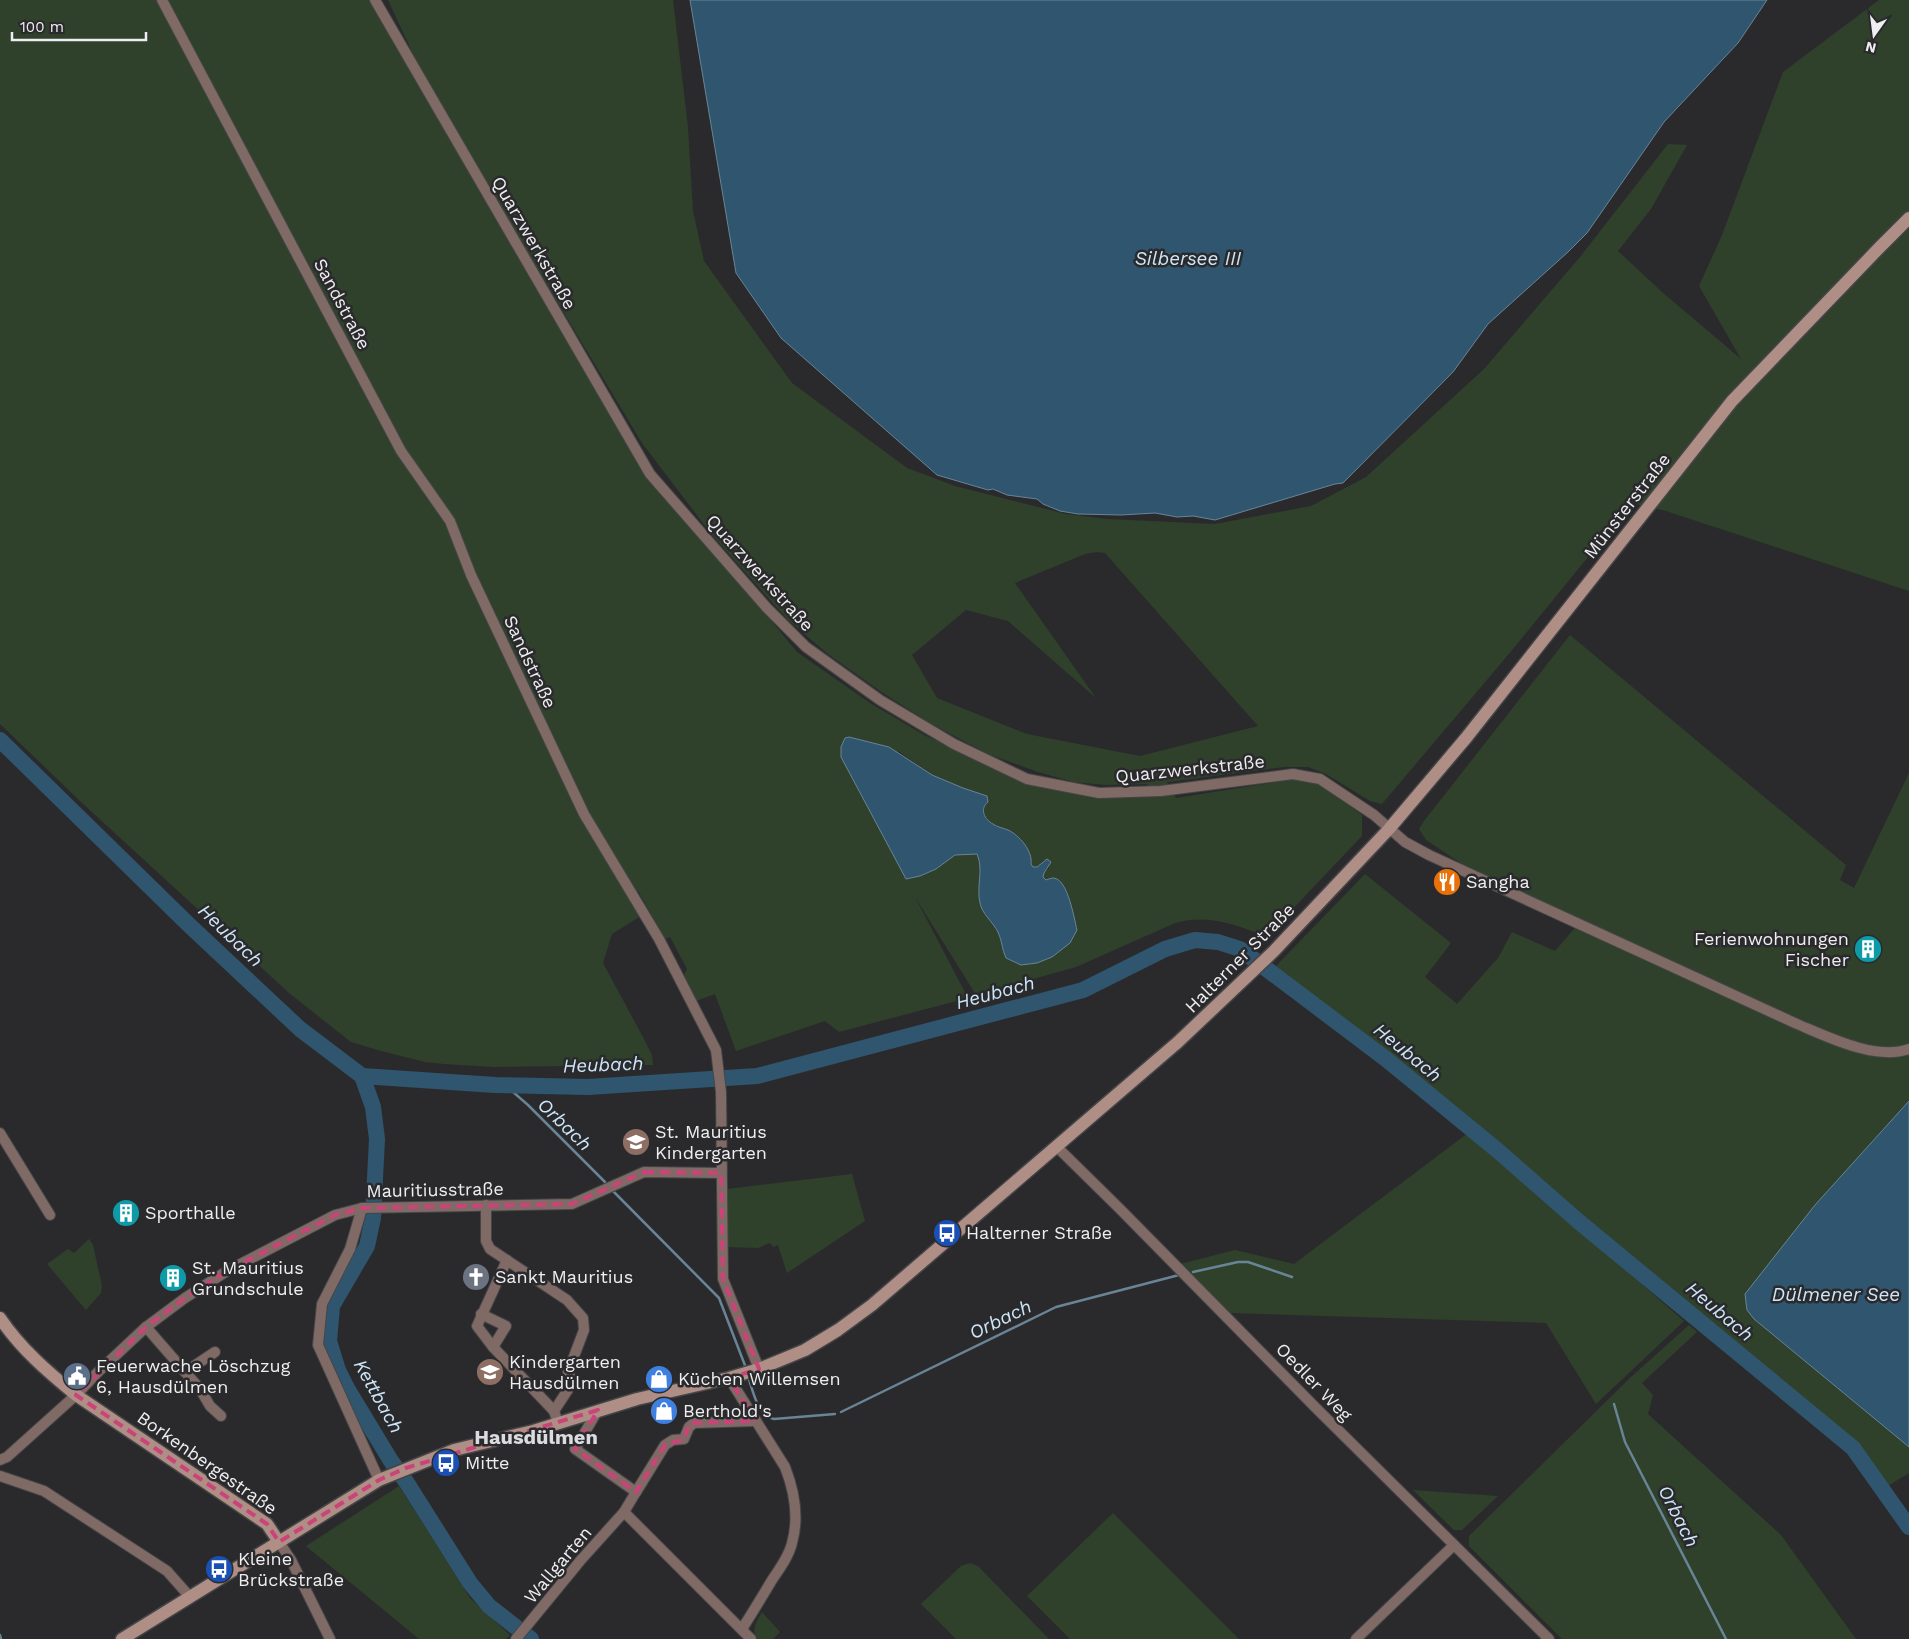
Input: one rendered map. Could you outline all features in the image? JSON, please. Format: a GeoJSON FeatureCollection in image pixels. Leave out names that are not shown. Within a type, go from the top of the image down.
{"type":"FeatureCollection","features":[{"type":"Feature","properties":{"kind":"main road","name":"Münsterstraße"},"geometry":{"type":"LineString","coordinates":[[1389,829],[1466,738],[1732,401],[1909,218]]}},
{"type":"Feature","properties":{"kind":"main road","name":"Halterner Straße"},"geometry":{"type":"LineString","coordinates":[[122,1639],[383,1478],[406,1468],[449,1452],[533,1431],[556,1417],[598,1410],[746,1373],[805,1350],[838,1330],[872,1305],[1178,1042],[1274,951],[1389,829]]}},
{"type":"Feature","properties":{"kind":"main road","name":"Borkenbergestraße"},"geometry":{"type":"LineString","coordinates":[[0,1318],[27,1352],[76,1395],[267,1524],[279,1542]]}},
{"type":"Feature","properties":{"kind":"street","name":"Sandstraße"},"geometry":{"type":"LineString","coordinates":[[162,0],[401,451],[450,521],[471,575],[584,814],[659,939],[716,1050],[721,1092],[723,1278],[746,1373]]}},
{"type":"Feature","properties":{"kind":"street","name":"Quarzwerkstraße"},"geometry":{"type":"LineString","coordinates":[[375,0],[650,474],[767,608],[806,647],[880,700],[954,744],[1027,779],[1099,793],[1161,791],[1293,774],[1320,779],[1374,815],[1411,846],[1472,877],[1797,1024],[1845,1043],[1874,1051],[1891,1053],[1909,1049]]}},
{"type":"Feature","properties":{"kind":"street"},"geometry":{"type":"LineString","coordinates":[[0,1133],[50,1215]]}},
{"type":"Feature","properties":{"kind":"street","name":"Oedler Weg"},"geometry":{"type":"LineString","coordinates":[[1057,1147],[1549,1639]]}},
{"type":"Feature","properties":{"kind":"street","name":"Mauritiusstraße"},"geometry":{"type":"LineString","coordinates":[[0,1460],[7,1458],[146,1327],[227,1271],[335,1216],[364,1208],[382,1207],[572,1204],[644,1172],[721,1172]]}},
{"type":"Feature","properties":{"kind":"street"},"geometry":{"type":"LineString","coordinates":[[486,1205],[486,1241],[490,1249],[507,1260],[567,1300],[583,1318],[584,1330],[568,1372],[573,1382],[556,1417],[493,1347],[477,1326],[507,1260]]}},
{"type":"Feature","properties":{"kind":"street"},"geometry":{"type":"LineString","coordinates":[[364,1208],[350,1249],[322,1304],[318,1345],[383,1478]]}},
{"type":"Feature","properties":{"kind":"street"},"geometry":{"type":"LineString","coordinates":[[481,1314],[506,1326],[493,1347]]}},
{"type":"Feature","properties":{"kind":"street"},"geometry":{"type":"LineString","coordinates":[[146,1327],[200,1389],[210,1406],[221,1416]]}},
{"type":"Feature","properties":{"kind":"street"},"geometry":{"type":"LineString","coordinates":[[185,1372],[215,1352]]}},
{"type":"Feature","properties":{"kind":"street"},"geometry":{"type":"LineString","coordinates":[[742,1629],[786,1558],[792,1543],[795,1521],[792,1483],[785,1467],[756,1422],[746,1373]]}},
{"type":"Feature","properties":{"kind":"street"},"geometry":{"type":"LineString","coordinates":[[598,1410],[575,1449],[636,1492]]}},
{"type":"Feature","properties":{"kind":"street","name":"Wallgarten"},"geometry":{"type":"LineString","coordinates":[[516,1639],[580,1560],[624,1512],[665,1445],[673,1440],[684,1439],[689,1427],[694,1423],[756,1422]]}},
{"type":"Feature","properties":{"kind":"street"},"geometry":{"type":"LineString","coordinates":[[0,1476],[44,1491],[167,1571],[190,1597]]}},
{"type":"Feature","properties":{"kind":"street"},"geometry":{"type":"LineString","coordinates":[[624,1512],[751,1639]]}},
{"type":"Feature","properties":{"kind":"street"},"geometry":{"type":"LineString","coordinates":[[279,1542],[295,1568],[330,1639]]}},
{"type":"Feature","properties":{"kind":"street"},"geometry":{"type":"LineString","coordinates":[[1356,1639],[1454,1545]]}},
{"type":"Feature","properties":{"kind":"highlighted area"},"geometry":{"type":"Polygon","coordinates":[[[644,1172],[721,1173],[723,1279],[759,1369],[729,1378],[756,1421],[690,1423],[684,1439],[665,1445],[636,1492],[575,1449],[598,1410],[406,1468],[379,1480],[279,1542],[267,1524],[76,1395],[146,1327],[185,1298],[227,1271],[335,1215],[362,1208],[572,1204],[644,1172]]]}},
{"type":"Feature","properties":{"kind":"green space"},"geometry":{"type":"Polygon","coordinates":[[[0,0],[375,0],[650,474],[797,652],[870,703],[924,735],[1027,782],[1153,794],[1147,784],[1106,785],[1074,782],[1038,772],[988,754],[930,723],[880,691],[828,654],[788,620],[712,535],[642,443],[428,86],[388,0],[673,0],[688,127],[693,211],[704,261],[792,383],[907,468],[955,486],[1066,514],[1107,519],[1215,524],[1311,506],[1366,477],[1484,369],[1580,257],[1668,144],[1687,145],[1651,209],[1618,251],[1662,292],[1741,359],[1699,286],[1722,235],[1783,72],[1879,0],[1909,0],[1909,591],[1666,511],[1632,503],[1508,655],[1382,804],[1370,801],[1326,774],[1308,767],[1284,767],[1167,782],[1176,798],[1295,779],[1319,783],[1362,815],[1362,836],[1266,937],[1232,924],[1210,920],[1187,920],[1175,923],[1076,967],[976,995],[915,897],[968,998],[839,1032],[825,1021],[736,1051],[715,994],[696,1001],[683,977],[687,969],[670,937],[665,939],[638,891],[634,898],[644,914],[612,934],[603,963],[652,1055],[653,1065],[494,1067],[425,1062],[351,1042],[289,993],[80,801],[0,724],[0,0]],[[1105,553],[1085,554],[1015,583],[1096,698],[1008,621],[966,610],[912,655],[937,698],[1027,734],[1140,756],[1258,726],[1105,553]],[[898,751],[920,876],[936,869],[955,855],[977,853],[980,866],[980,903],[983,911],[998,932],[1006,958],[1054,878],[1046,880],[1043,877],[1049,868],[1044,860],[1037,867],[1033,867],[999,827],[986,818],[984,806],[987,796],[932,775],[898,751]]]}},
{"type":"Feature","properties":{"kind":"green space"},"geometry":{"type":"Polygon","coordinates":[[[1570,635],[1846,865],[1840,880],[1854,888],[1909,773],[1909,1101],[1815,1205],[1754,1319],[1909,1447],[1909,1473],[1888,1486],[1858,1443],[1385,1049],[1274,968],[1365,874],[1451,943],[1425,977],[1457,1004],[1498,958],[1512,932],[1555,951],[1574,929],[1577,919],[1468,868],[1426,840],[1419,829],[1570,635]]]}},
{"type":"Feature","properties":{"kind":"green space"},"geometry":{"type":"Polygon","coordinates":[[[1468,1133],[1684,1321],[1596,1404],[1546,1323],[1230,1313],[1180,1264],[1235,1250],[1294,1264],[1468,1133]]]}},
{"type":"Feature","properties":{"kind":"green space"},"geometry":{"type":"Polygon","coordinates":[[[852,1174],[865,1221],[787,1273],[778,1245],[773,1247],[770,1243],[758,1248],[727,1247],[727,1189],[852,1174]]]}},
{"type":"Feature","properties":{"kind":"green space"},"geometry":{"type":"Polygon","coordinates":[[[89,1239],[93,1245],[102,1286],[101,1293],[86,1310],[47,1264],[68,1249],[74,1253],[89,1239]]]}},
{"type":"Feature","properties":{"kind":"green space"},"geometry":{"type":"Polygon","coordinates":[[[1689,1325],[1697,1332],[1642,1383],[1653,1395],[1648,1414],[1781,1535],[1856,1639],[1562,1639],[1469,1546],[1469,1536],[1631,1377],[1689,1325]]]}},
{"type":"Feature","properties":{"kind":"green space"},"geometry":{"type":"Polygon","coordinates":[[[399,1486],[470,1598],[510,1635],[506,1639],[419,1639],[306,1546],[399,1486]]]}},
{"type":"Feature","properties":{"kind":"green space"},"geometry":{"type":"Polygon","coordinates":[[[1413,1490],[1498,1496],[1462,1530],[1454,1530],[1413,1490]]]}},
{"type":"Feature","properties":{"kind":"green space"},"geometry":{"type":"Polygon","coordinates":[[[1113,1513],[1239,1639],[1070,1639],[1027,1596],[1113,1513]]]}},
{"type":"Feature","properties":{"kind":"green space"},"geometry":{"type":"Polygon","coordinates":[[[970,1563],[978,1566],[1049,1639],[956,1639],[921,1604],[961,1566],[970,1563]]]}},
{"type":"Feature","properties":{"kind":"green space"},"geometry":{"type":"Polygon","coordinates":[[[762,1612],[780,1632],[773,1639],[758,1639],[756,1636],[755,1625],[762,1612]]]}},
{"type":"Feature","properties":{"kind":"water","name":"Silbersee III"},"geometry":{"type":"Polygon","coordinates":[[[690,0],[1767,0],[1738,43],[1664,122],[1587,233],[1488,324],[1453,372],[1343,483],[1215,520],[1155,513],[1121,515],[1078,514],[1060,511],[1043,504],[1037,499],[1007,495],[993,489],[988,490],[937,475],[781,338],[736,273],[690,0]]]}},
{"type":"Feature","properties":{"kind":"water"},"geometry":{"type":"Polygon","coordinates":[[[849,737],[889,747],[932,775],[987,796],[988,802],[984,808],[984,814],[990,822],[1012,832],[1021,840],[1028,849],[1033,867],[1037,867],[1047,859],[1051,862],[1043,877],[1046,880],[1054,878],[1059,880],[1067,892],[1077,930],[1070,943],[1052,957],[1037,963],[1021,965],[1006,958],[998,932],[983,911],[980,903],[980,866],[977,854],[955,855],[936,869],[920,876],[906,879],[841,757],[841,747],[845,738],[849,737]]]}},
{"type":"Feature","properties":{"kind":"water","name":"Dülmener See"},"geometry":{"type":"Polygon","coordinates":[[[1909,1101],[1909,1447],[1754,1319],[1747,1310],[1745,1294],[1815,1205],[1909,1101]]]}},
{"type":"Feature","properties":{"kind":"waterway","name":"Heubach"},"geometry":{"type":"LineString","coordinates":[[0,740],[188,924],[300,1029],[362,1076],[495,1085],[588,1087],[757,1076],[1083,990],[1165,949],[1195,940],[1218,942],[1240,949],[1386,1059],[1497,1150],[1578,1221],[1853,1448],[1909,1527]]}},
{"type":"Feature","properties":{"kind":"waterway","name":"Kettbach"},"geometry":{"type":"LineString","coordinates":[[362,1076],[373,1107],[377,1139],[373,1218],[367,1246],[332,1306],[329,1341],[338,1370],[348,1390],[391,1461],[470,1583],[489,1606],[531,1639]]}},
{"type":"Feature","properties":{"kind":"waterway","name":"Orbach"},"geometry":{"type":"LineString","coordinates":[[505,1085],[528,1105],[605,1182]]}},
{"type":"Feature","properties":{"kind":"waterway","name":"Orbach"},"geometry":{"type":"LineString","coordinates":[[613,1191],[719,1298],[746,1368]]}},
{"type":"Feature","properties":{"kind":"waterway","name":"Orbach"},"geometry":{"type":"LineString","coordinates":[[1193,1272],[1238,1262],[1248,1262],[1292,1277]]}},
{"type":"Feature","properties":{"kind":"waterway","name":"Orbach"},"geometry":{"type":"LineString","coordinates":[[841,1412],[1056,1307],[1179,1275]]}},
{"type":"Feature","properties":{"kind":"waterway","name":"Orbach"},"geometry":{"type":"LineString","coordinates":[[748,1376],[756,1402],[768,1417],[774,1419],[835,1414]]}},
{"type":"Feature","properties":{"kind":"waterway","name":"Orbach"},"geometry":{"type":"LineString","coordinates":[[1614,1404],[1625,1442],[1726,1639]]}},
{"type":"Feature","properties":{"kind":"waterway"},"geometry":{"type":"LineString","coordinates":[[0,1635],[1,1639]]}},
{"type":"Feature","properties":{"kind":"place","name":"Sangha"},"geometry":{"type":"Point","coordinates":[1447,882]}},
{"type":"Feature","properties":{"kind":"place","name":"Ferienwohnungen Fischer"},"geometry":{"type":"Point","coordinates":[1868,949]}},
{"type":"Feature","properties":{"kind":"place","name":"St. Mauritius Kindergarten"},"geometry":{"type":"Point","coordinates":[636,1142]}},
{"type":"Feature","properties":{"kind":"place","name":"Sporthalle"},"geometry":{"type":"Point","coordinates":[126,1213]}},
{"type":"Feature","properties":{"kind":"place","name":"Halterner Straße"},"geometry":{"type":"Point","coordinates":[947,1233]}},
{"type":"Feature","properties":{"kind":"place","name":"Sankt Mauritius"},"geometry":{"type":"Point","coordinates":[476,1277]}},
{"type":"Feature","properties":{"kind":"place","name":"St. Mauritius Grundschule"},"geometry":{"type":"Point","coordinates":[173,1278]}},
{"type":"Feature","properties":{"kind":"place","name":"Kindergarten Hausdülmen"},"geometry":{"type":"Point","coordinates":[490,1372]}},
{"type":"Feature","properties":{"kind":"place","name":"Feuerwache Löschzug 6, Hausdülmen"},"geometry":{"type":"Point","coordinates":[77,1376]}},
{"type":"Feature","properties":{"kind":"place","name":"Küchen Willemsen"},"geometry":{"type":"Point","coordinates":[659,1379]}},
{"type":"Feature","properties":{"kind":"place","name":"Berthold's"},"geometry":{"type":"Point","coordinates":[664,1411]}},
{"type":"Feature","properties":{"kind":"place","name":"Mitte"},"geometry":{"type":"Point","coordinates":[446,1463]}},
{"type":"Feature","properties":{"kind":"place","name":"Kleine Brückstraße"},"geometry":{"type":"Point","coordinates":[219,1569]}},
{"type":"Feature","properties":{"kind":"district","name":"Hausdülmen"},"geometry":{"type":"Point","coordinates":[536,1437]}}]}
